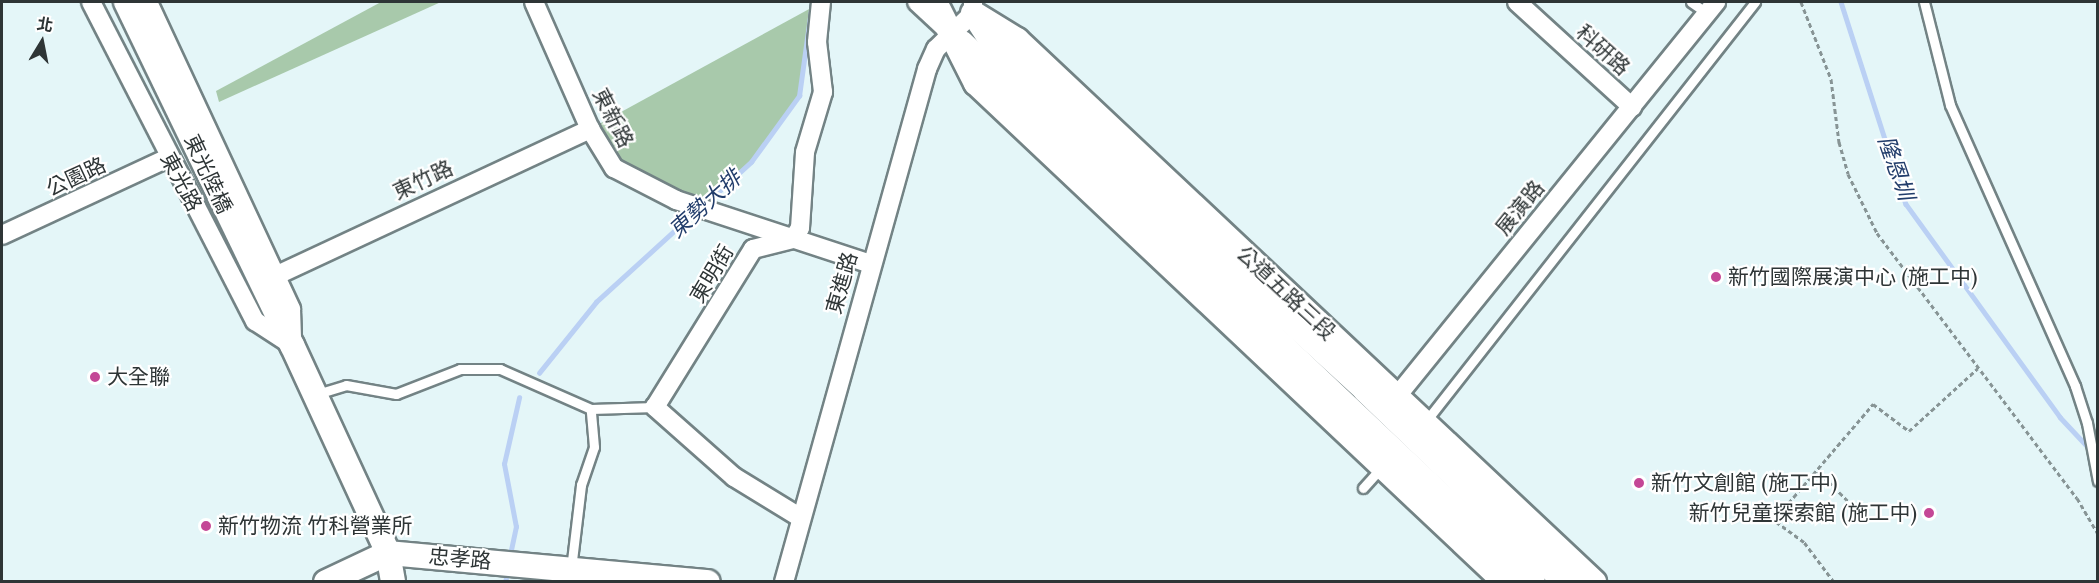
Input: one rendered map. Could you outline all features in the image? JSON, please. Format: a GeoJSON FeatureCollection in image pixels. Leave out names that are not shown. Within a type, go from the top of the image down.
{"type":"FeatureCollection","features":[{"type":"Feature","properties":{"kind":"street","name":"東光陸橋"},"geometry":{"type":"LineString","coordinates":[[126,2],[292,345]]}},
{"type":"Feature","properties":{"kind":"street"},"geometry":{"type":"LineString","coordinates":[[148,2],[291,309],[292,345],[388,553],[393,582]]}},
{"type":"Feature","properties":{"kind":"street","name":"東新路"},"geometry":{"type":"LineString","coordinates":[[534,2],[590,129],[614,168],[676,200],[871,264]]}},
{"type":"Feature","properties":{"kind":"street"},"geometry":{"type":"LineString","coordinates":[[793,238],[802,219],[805,152],[824,92],[817,42],[821,2]]}},
{"type":"Feature","properties":{"kind":"street","name":"公道五路三段"},"geometry":{"type":"LineString","coordinates":[[917,2],[1403,445],[1565,582]]}},
{"type":"Feature","properties":{"kind":"street","name":"公道五路三段"},"geometry":{"type":"LineString","coordinates":[[935,2],[951,33]]}},
{"type":"Feature","properties":{"kind":"street","name":"科研路"},"geometry":{"type":"LineString","coordinates":[[1517,2],[1632,106]]}},
{"type":"Feature","properties":{"kind":"street","name":"東光路"},"geometry":{"type":"LineString","coordinates":[[94,3],[168,158],[255,321],[292,345]]}},
{"type":"Feature","properties":{"kind":"street","name":"公道五路三段"},"geometry":{"type":"LineString","coordinates":[[971,5],[1001,56],[1378,420],[1533,582]]}},
{"type":"Feature","properties":{"kind":"street","name":"東進路"},"geometry":{"type":"LineString","coordinates":[[784,582],[927,69],[936,49],[971,5]]}},
{"type":"Feature","properties":{"kind":"street","name":"展演路"},"geometry":{"type":"LineString","coordinates":[[1378,420],[1712,7]]}},
{"type":"Feature","properties":{"kind":"street","name":"東竹路"},"geometry":{"type":"LineString","coordinates":[[275,276],[590,129]]}},
{"type":"Feature","properties":{"kind":"street","name":"公園路"},"geometry":{"type":"LineString","coordinates":[[2,235],[168,158]]}},
{"type":"Feature","properties":{"kind":"street","name":"東明街"},"geometry":{"type":"LineString","coordinates":[[655,407],[753,249],[793,238]]}},
{"type":"Feature","properties":{"kind":"street"},"geometry":{"type":"LineString","coordinates":[[655,407],[734,477],[801,518]]}},
{"type":"Feature","properties":{"kind":"street","name":"公道五路三段"},"geometry":{"type":"LineString","coordinates":[[1403,445],[1504,582]]}},
{"type":"Feature","properties":{"kind":"street","name":"公道五路三段"},"geometry":{"type":"LineString","coordinates":[[1403,445],[1594,582]]}},
{"type":"Feature","properties":{"kind":"street"},"geometry":{"type":"LineString","coordinates":[[326,582],[388,553]]}},
{"type":"Feature","properties":{"kind":"street","name":"忠孝路"},"geometry":{"type":"LineString","coordinates":[[388,553],[573,576],[708,582]]}},
{"type":"Feature","properties":{"kind":"lane"},"geometry":{"type":"LineString","coordinates":[[1691,2],[1712,7]]}},
{"type":"Feature","properties":{"kind":"lane"},"geometry":{"type":"LineString","coordinates":[[1363,488],[1403,445],[1755,2]]}},
{"type":"Feature","properties":{"kind":"lane"},"geometry":{"type":"LineString","coordinates":[[1924,2],[1950,105],[2034,287],[2087,423],[2097,481]]}},
{"type":"Feature","properties":{"kind":"lane"},"geometry":{"type":"LineString","coordinates":[[314,394],[346,385],[396,394],[460,369],[500,369],[591,409],[655,407]]}},
{"type":"Feature","properties":{"kind":"lane"},"geometry":{"type":"LineString","coordinates":[[573,576],[581,485],[594,447],[591,409]]}},
{"type":"Feature","properties":{"kind":"path"},"geometry":{"type":"LineString","coordinates":[[1801,2],[1831,79],[1839,142],[1848,174],[1877,233],[2077,498],[2097,534]]}},
{"type":"Feature","properties":{"kind":"path"},"geometry":{"type":"LineString","coordinates":[[1834,582],[1804,542],[1774,520],[1873,404],[1909,431],[1978,368]]}},
{"type":"Feature","properties":{"kind":"path"},"geometry":{"type":"LineString","coordinates":[[1818,471],[1848,501]]}},
{"type":"Feature","properties":{"kind":"green space"},"geometry":{"type":"Polygon","coordinates":[[[381,2],[441,2],[219,102],[216,91],[381,2]]]}},
{"type":"Feature","properties":{"kind":"green space"},"geometry":{"type":"Polygon","coordinates":[[[811,8],[799,96],[751,162],[701,208],[614,168],[590,129],[811,8]]]}},
{"type":"Feature","properties":{"kind":"waterway","name":"東勢大排"},"geometry":{"type":"LineString","coordinates":[[704,205],[751,162],[799,96],[812,2]]}},
{"type":"Feature","properties":{"kind":"waterway","name":"隆恩圳"},"geometry":{"type":"LineString","coordinates":[[1841,2],[1906,204],[2060,417],[2089,448]]}},
{"type":"Feature","properties":{"kind":"waterway","name":"東勢大排"},"geometry":{"type":"LineString","coordinates":[[539,373],[596,302],[695,212]]}},
{"type":"Feature","properties":{"kind":"waterway","name":"東勢大排"},"geometry":{"type":"LineString","coordinates":[[511,550],[516,527],[504,464],[519,398]]}},
{"type":"Feature","properties":{"kind":"waterway","name":"東勢大排"},"geometry":{"type":"LineString","coordinates":[[505,582],[506,578]]}},
{"type":"Feature","properties":{"kind":"place","name":"新竹國際展演中心 (施工中)"},"geometry":{"type":"Point","coordinates":[1716,277]}},
{"type":"Feature","properties":{"kind":"place","name":"大全聯"},"geometry":{"type":"Point","coordinates":[95,377]}},
{"type":"Feature","properties":{"kind":"place","name":"新竹文創館 (施工中)"},"geometry":{"type":"Point","coordinates":[1639,483]}},
{"type":"Feature","properties":{"kind":"place","name":"新竹兒童探索館 (施工中)"},"geometry":{"type":"Point","coordinates":[1929,513]}},
{"type":"Feature","properties":{"kind":"place","name":"新竹物流 竹科營業所"},"geometry":{"type":"Point","coordinates":[206,526]}}]}
